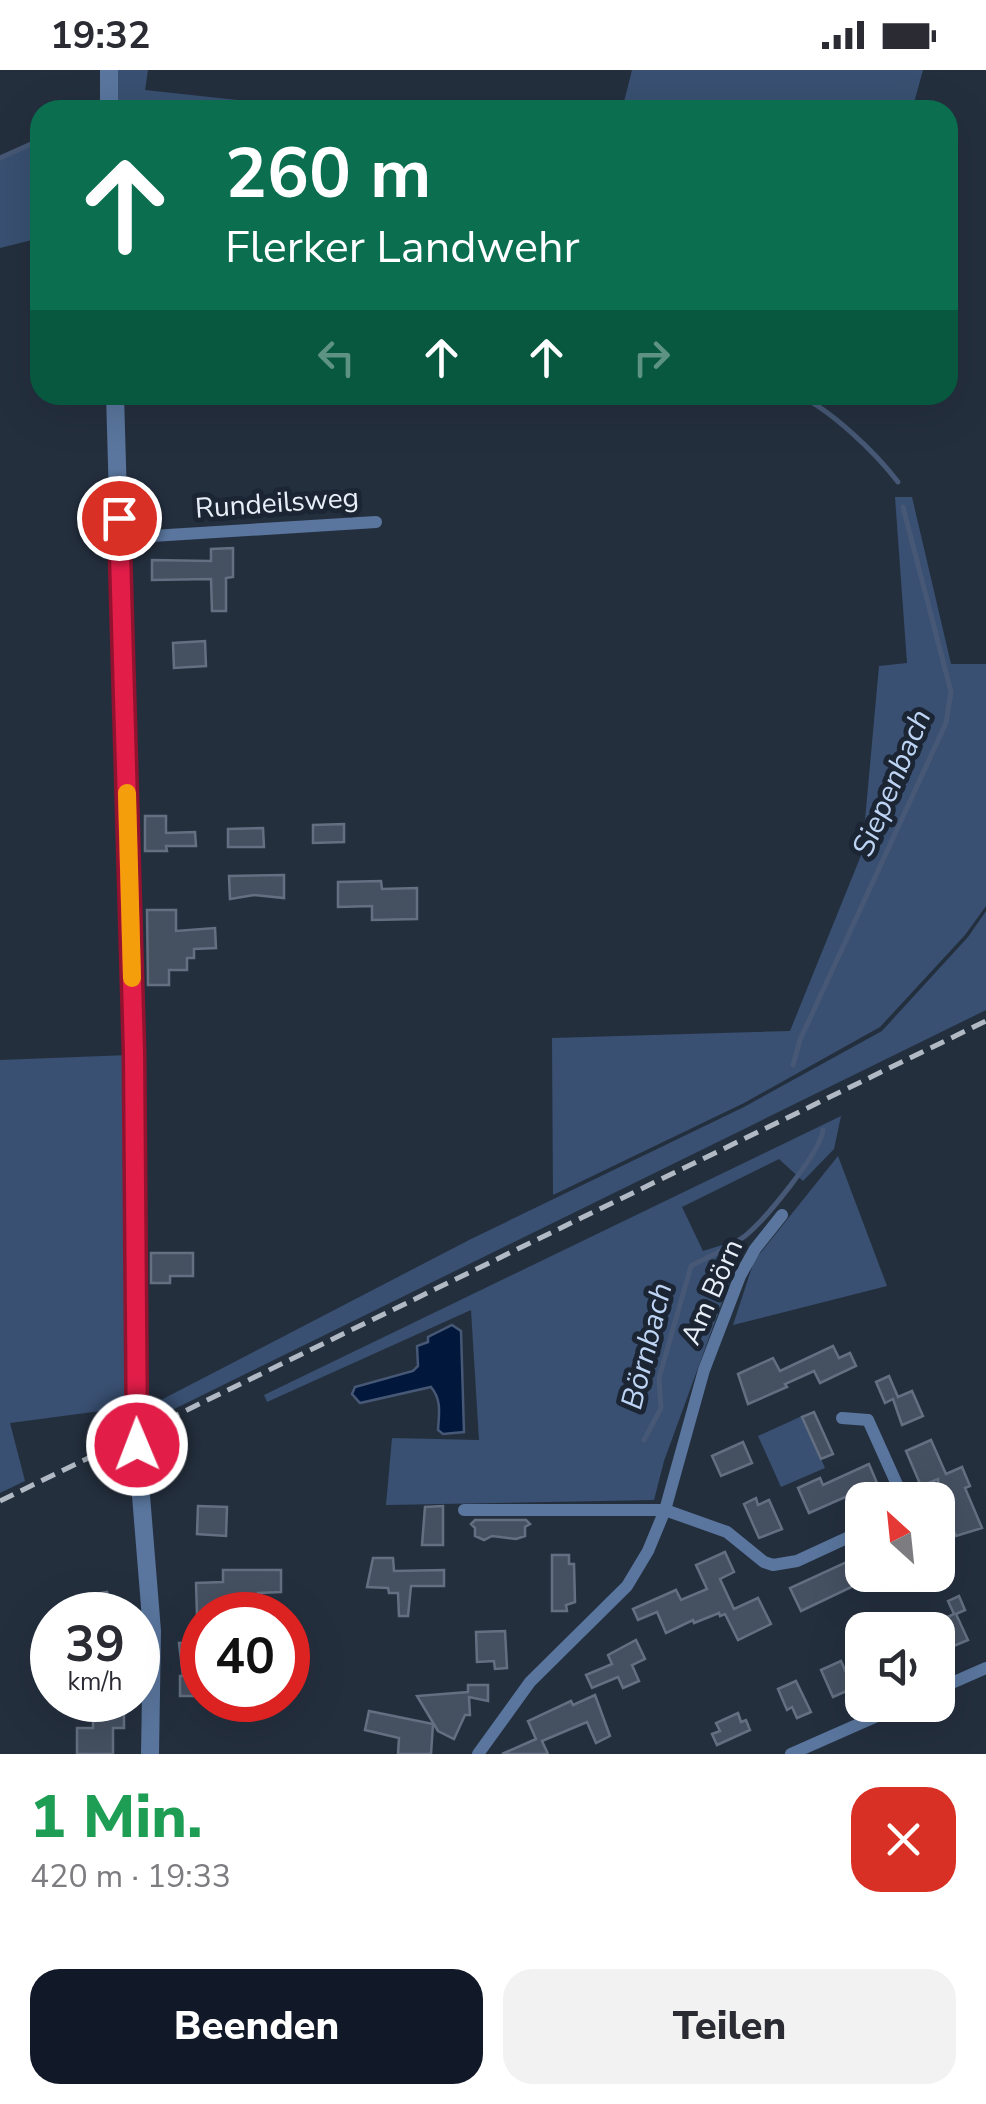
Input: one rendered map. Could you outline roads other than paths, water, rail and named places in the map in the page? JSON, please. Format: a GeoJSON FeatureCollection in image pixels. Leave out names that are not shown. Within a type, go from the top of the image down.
{"type":"FeatureCollection","features":[{"type":"Feature","properties":{"kind":"street"},"geometry":{"type":"LineString","coordinates":[[109,70],[110,100]]}},
{"type":"Feature","properties":{"kind":"street"},"geometry":{"type":"LineString","coordinates":[[115,405],[137,1261],[136,1434],[152,1630],[150,1754]]}},
{"type":"Feature","properties":{"kind":"street","name":"Rundeilsweg"},"geometry":{"type":"LineString","coordinates":[[120,538],[376,522]]}},
{"type":"Feature","properties":{"kind":"street","name":"Am Börn"},"geometry":{"type":"LineString","coordinates":[[478,1754],[530,1682],[628,1586],[665,1510],[704,1370],[740,1276],[754,1248],[782,1215]]}},
{"type":"Feature","properties":{"kind":"street"},"geometry":{"type":"LineString","coordinates":[[842,1418],[868,1420],[896,1482]]}},
{"type":"Feature","properties":{"kind":"street"},"geometry":{"type":"LineString","coordinates":[[464,1510],[665,1510],[727,1532],[764,1562],[774,1565],[797,1561],[845,1540]]}},
{"type":"Feature","properties":{"kind":"street"},"geometry":{"type":"LineString","coordinates":[[955,1682],[986,1668]]}},
{"type":"Feature","properties":{"kind":"street"},"geometry":{"type":"LineString","coordinates":[[791,1754],[863,1722]]}},
{"type":"Feature","properties":{"kind":"waterway"},"geometry":{"type":"LineString","coordinates":[[0,158],[30,144]]}},
{"type":"Feature","properties":{"kind":"waterway","name":"Siepenbach"},"geometry":{"type":"LineString","coordinates":[[815,405],[853,434],[898,482]]}},
{"type":"Feature","properties":{"kind":"waterway","name":"Siepenbach"},"geometry":{"type":"LineString","coordinates":[[793,1065],[800,1040],[946,723],[951,692],[903,507]]}},
{"type":"Feature","properties":{"kind":"waterway","name":"Börnbach"},"geometry":{"type":"LineString","coordinates":[[644,1440],[661,1408],[659,1378],[691,1266],[754,1228],[802,1169],[823,1130]]}},
{"type":"Feature","properties":{"kind":"railway"},"geometry":{"type":"LineString","coordinates":[[0,1501],[986,1021]]}}]}
